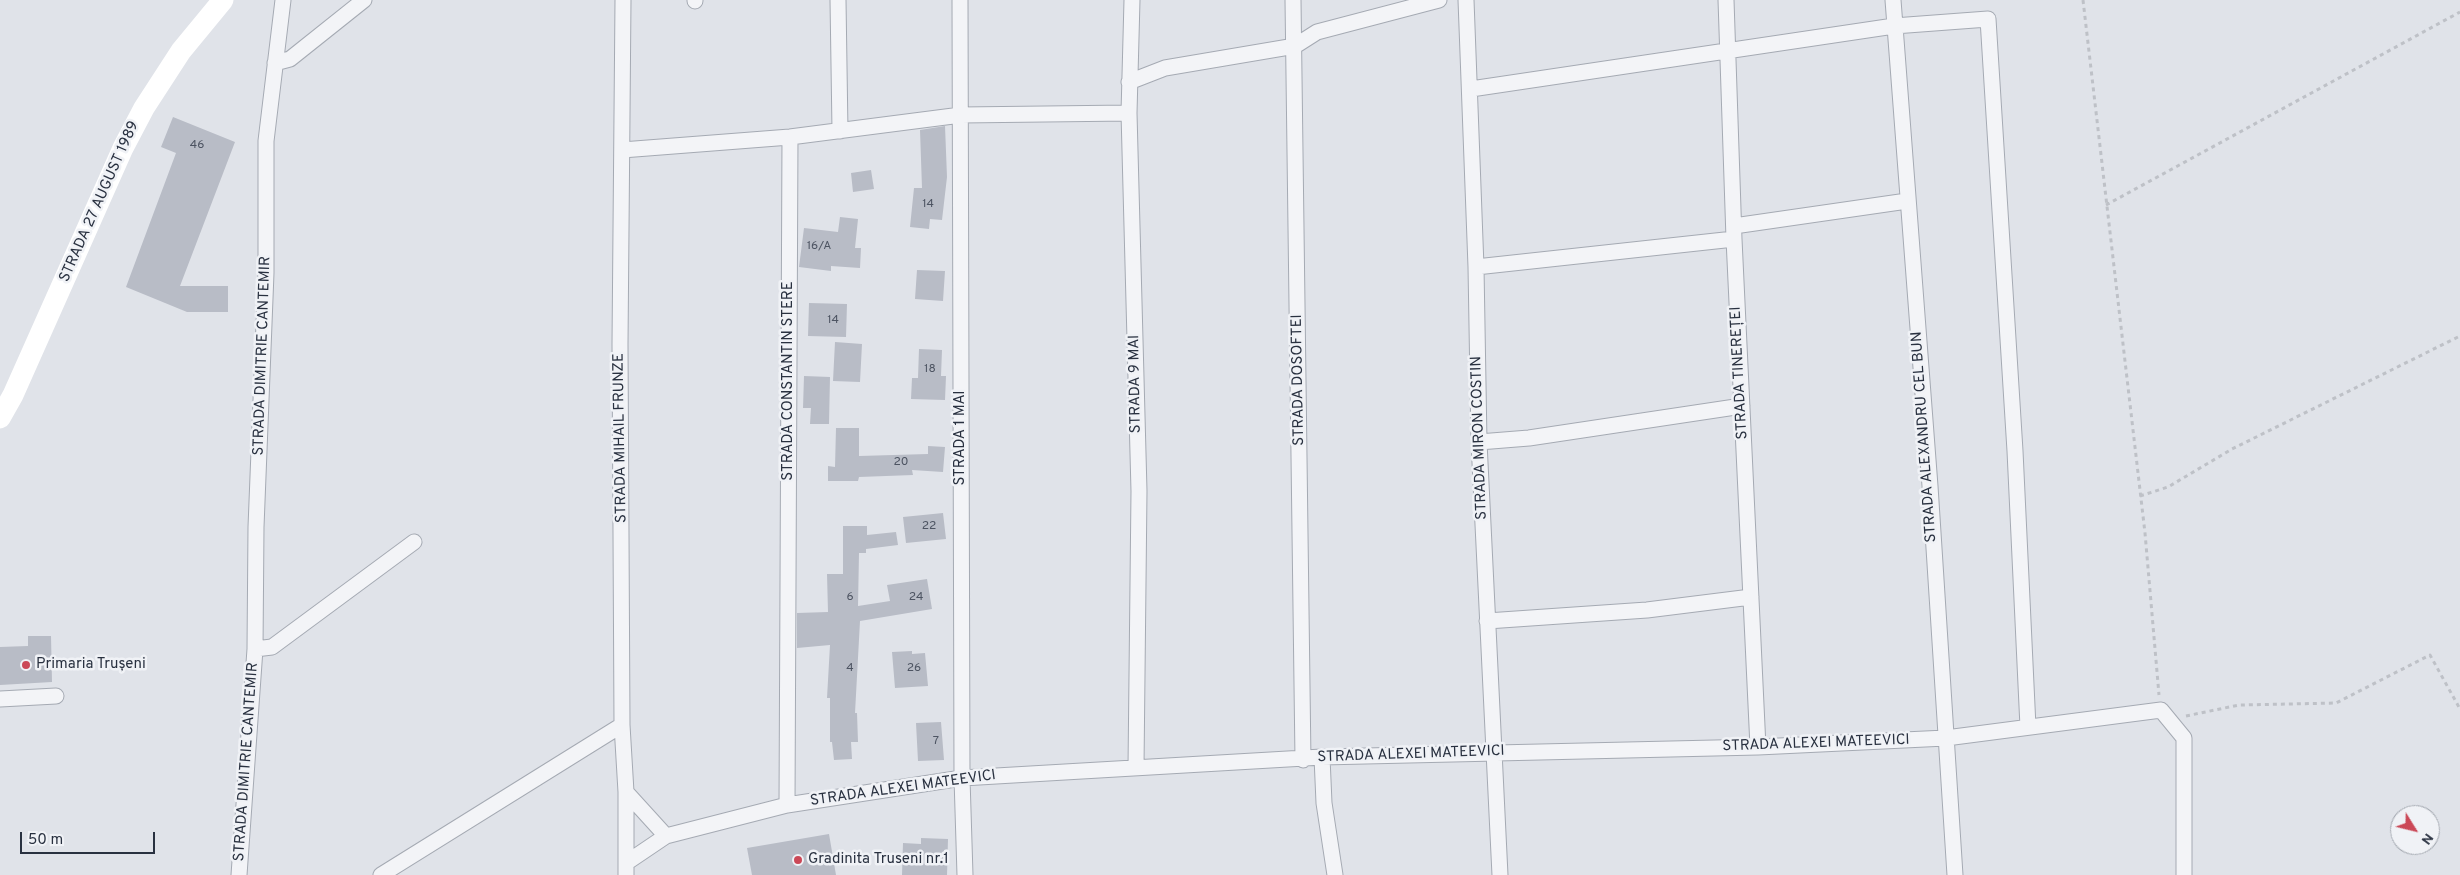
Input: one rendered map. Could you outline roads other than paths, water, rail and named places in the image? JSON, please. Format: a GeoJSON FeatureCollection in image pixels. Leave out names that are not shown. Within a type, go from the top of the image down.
{"type":"FeatureCollection","features":[{"type":"Feature","properties":{"kind":"street","name":"STRADA 27 AUGUST 1989"},"geometry":{"type":"LineString","coordinates":[[0,418],[13,395],[123,148],[144,108],[181,51],[223,0]]}},
{"type":"Feature","properties":{"kind":"street","name":"STRADA DIMITRIE CANTEMIR"},"geometry":{"type":"LineString","coordinates":[[239,875],[255,649],[256,527],[266,273],[266,141],[283,0]]}},
{"type":"Feature","properties":{"kind":"street"},"geometry":{"type":"LineString","coordinates":[[275,63],[290,59],[364,0]]}},
{"type":"Feature","properties":{"kind":"street","name":"STRADA MIHAIL FRUNZE"},"geometry":{"type":"LineString","coordinates":[[623,0],[620,344],[622,725],[626,792],[626,869]]}},
{"type":"Feature","properties":{"kind":"street"},"geometry":{"type":"LineString","coordinates":[[838,0],[840,131]]}},
{"type":"Feature","properties":{"kind":"street","name":"STRADA 1 MAI"},"geometry":{"type":"LineString","coordinates":[[960,0],[962,115],[962,778],[964,875]]}},
{"type":"Feature","properties":{"kind":"street","name":"STRADA 9 MAI"},"geometry":{"type":"LineString","coordinates":[[1132,0],[1129,113],[1139,491],[1136,767]]}},
{"type":"Feature","properties":{"kind":"street","name":"STRADA DOSOFTEI"},"geometry":{"type":"LineString","coordinates":[[1293,0],[1303,760]]}},
{"type":"Feature","properties":{"kind":"street"},"geometry":{"type":"LineString","coordinates":[[1129,82],[1165,68],[1295,46],[1317,32],[1439,0]]}},
{"type":"Feature","properties":{"kind":"street","name":"STRADA MIRON COSTIN"},"geometry":{"type":"LineString","coordinates":[[1466,0],[1471,89],[1479,442],[1500,875]]}},
{"type":"Feature","properties":{"kind":"street","name":"STRADA TINEREȚEI"},"geometry":{"type":"LineString","coordinates":[[1726,0],[1734,233],[1758,747]]}},
{"type":"Feature","properties":{"kind":"street","name":"STRADA ALEXANDRU CEL BUN"},"geometry":{"type":"LineString","coordinates":[[1893,0],[1930,486],[1954,875]]}},
{"type":"Feature","properties":{"kind":"street"},"geometry":{"type":"LineString","coordinates":[[1471,89],[1894,26],[1988,19],[2015,451],[2028,727]]}},
{"type":"Feature","properties":{"kind":"street"},"geometry":{"type":"LineString","coordinates":[[622,150],[790,137],[962,115],[1129,113]]}},
{"type":"Feature","properties":{"kind":"street","name":"STRADA CONSTANTIN STERE"},"geometry":{"type":"LineString","coordinates":[[787,805],[790,137]]}},
{"type":"Feature","properties":{"kind":"street"},"geometry":{"type":"LineString","coordinates":[[1476,267],[1734,233],[1907,201]]}},
{"type":"Feature","properties":{"kind":"street"},"geometry":{"type":"LineString","coordinates":[[1479,442],[1529,438],[1742,406]]}},
{"type":"Feature","properties":{"kind":"street","name":"STRADA DIMITRIE CANTEMIR"},"geometry":{"type":"LineString","coordinates":[[255,649],[272,647],[414,542]]}},
{"type":"Feature","properties":{"kind":"street"},"geometry":{"type":"LineString","coordinates":[[1487,621],[1647,610],[1751,597]]}},
{"type":"Feature","properties":{"kind":"street"},"geometry":{"type":"LineString","coordinates":[[0,699],[56,696]]}},
{"type":"Feature","properties":{"kind":"street","name":"STRADA ALEXEI MATEEVICI"},"geometry":{"type":"LineString","coordinates":[[626,869],[666,836],[787,805],[962,778],[1136,767],[1303,760],[1322,757],[1758,747],[1946,738],[2028,727],[2165,715],[2184,738],[2184,875]]}},
{"type":"Feature","properties":{"kind":"street"},"geometry":{"type":"LineString","coordinates":[[381,875],[622,725]]}},
{"type":"Feature","properties":{"kind":"street"},"geometry":{"type":"LineString","coordinates":[[1322,757],[1324,803],[1334,875]]}},
{"type":"Feature","properties":{"kind":"street"},"geometry":{"type":"LineString","coordinates":[[626,792],[666,836]]}},
{"type":"Feature","properties":{"kind":"place","name":"Primaria Trușeni"},"geometry":{"type":"Point","coordinates":[26,665]}},
{"type":"Feature","properties":{"kind":"place","name":"Gradinita Truseni nr.1"},"geometry":{"type":"Point","coordinates":[798,860]}}]}
